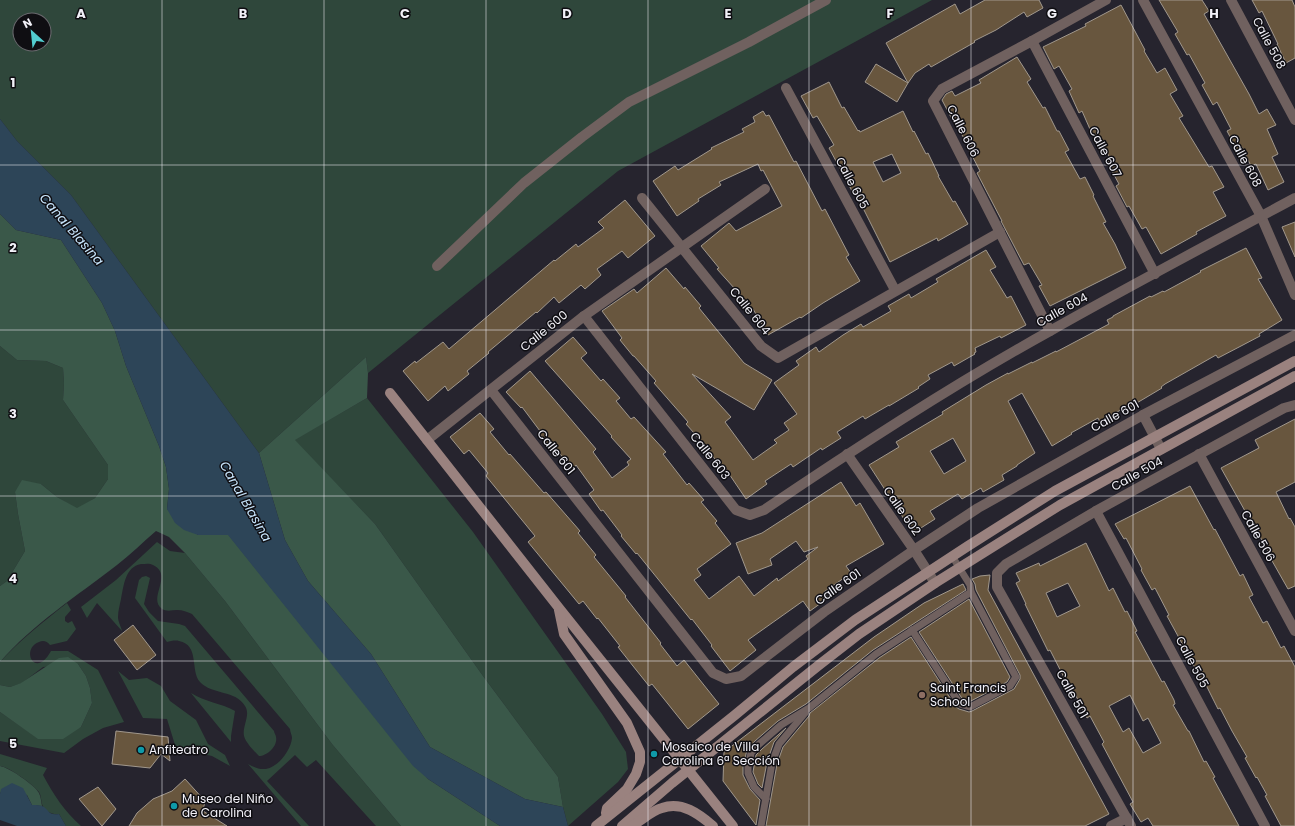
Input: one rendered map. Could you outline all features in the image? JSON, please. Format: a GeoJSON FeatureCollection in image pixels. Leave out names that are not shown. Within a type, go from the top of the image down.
{"type":"FeatureCollection","features":[{"type":"Feature","properties":{"kind":"street"},"geometry":{"type":"LineString","coordinates":[[437,266],[524,183],[629,102],[749,42],[826,0]]}},
{"type":"Feature","properties":{"kind":"street","name":"Calle 606"},"geometry":{"type":"LineString","coordinates":[[1050,331],[933,101],[942,89],[1106,0]]}},
{"type":"Feature","properties":{"kind":"street","name":"Calle 608"},"geometry":{"type":"LineString","coordinates":[[1143,0],[1260,216],[1295,295]]}},
{"type":"Feature","properties":{"kind":"street","name":"Calle 508"},"geometry":{"type":"LineString","coordinates":[[1231,0],[1295,120]]}},
{"type":"Feature","properties":{"kind":"street","name":"Calle 607"},"geometry":{"type":"LineString","coordinates":[[1032,41],[1155,274]]}},
{"type":"Feature","properties":{"kind":"street","name":"Calle 605"},"geometry":{"type":"LineString","coordinates":[[786,88],[895,290]]}},
{"type":"Feature","properties":{"kind":"street","name":"Calle 600"},"geometry":{"type":"LineString","coordinates":[[426,440],[584,316],[765,189]]}},
{"type":"Feature","properties":{"kind":"street"},"geometry":{"type":"LineString","coordinates":[[642,198],[681,247]]}},
{"type":"Feature","properties":{"kind":"street","name":"Calle 604"},"geometry":{"type":"LineString","coordinates":[[847,454],[965,380],[1050,331],[1295,198]]}},
{"type":"Feature","properties":{"kind":"street","name":"Calle 604"},"geometry":{"type":"LineString","coordinates":[[681,247],[761,346],[778,358],[895,290],[1000,232]]}},
{"type":"Feature","properties":{"kind":"street","name":"Calle 603"},"geometry":{"type":"LineString","coordinates":[[584,316],[736,510],[750,515],[764,510],[847,454]]}},
{"type":"Feature","properties":{"kind":"street","name":"Calle 601"},"geometry":{"type":"LineString","coordinates":[[491,390],[713,673],[726,680],[741,676],[824,612],[978,508],[1143,415],[1295,335]]}},
{"type":"Feature","properties":{"kind":"street"},"geometry":{"type":"LineString","coordinates":[[596,826],[822,644],[855,620],[952,556],[1055,491],[1295,361]]}},
{"type":"Feature","properties":{"kind":"street"},"geometry":{"type":"LineString","coordinates":[[622,826],[819,665],[859,634],[935,583],[1060,505],[1295,376]]}},
{"type":"Feature","properties":{"kind":"street"},"geometry":{"type":"LineString","coordinates":[[390,393],[733,826]]}},
{"type":"Feature","properties":{"kind":"street","name":"Calle 504"},"geometry":{"type":"LineString","coordinates":[[997,573],[1006,564],[1096,511],[1284,408],[1295,405]]}},
{"type":"Feature","properties":{"kind":"street"},"geometry":{"type":"LineString","coordinates":[[1143,415],[1161,449]]}},
{"type":"Feature","properties":{"kind":"street","name":"Calle 602"},"geometry":{"type":"LineString","coordinates":[[847,454],[914,550],[935,583]]}},
{"type":"Feature","properties":{"kind":"street","name":"Calle 506"},"geometry":{"type":"LineString","coordinates":[[1199,454],[1295,631]]}},
{"type":"Feature","properties":{"kind":"street","name":"Calle 505"},"geometry":{"type":"LineString","coordinates":[[1096,511],[1265,826]]}},
{"type":"Feature","properties":{"kind":"street","name":"Calle 501"},"geometry":{"type":"LineString","coordinates":[[997,573],[997,587],[1129,822]]}},
{"type":"Feature","properties":{"kind":"street"},"geometry":{"type":"LineString","coordinates":[[559,608],[564,634],[627,723],[640,752],[640,762],[636,774],[627,789],[607,808],[605,818]]}},
{"type":"Feature","properties":{"kind":"street"},"geometry":{"type":"LineString","coordinates":[[632,826],[652,812],[662,808],[676,806],[687,808],[714,826]]}},
{"type":"Feature","properties":{"kind":"street"},"geometry":{"type":"LineString","coordinates":[[1111,826],[1129,822]]}},
{"type":"Feature","properties":{"kind":"lane"},"geometry":{"type":"LineString","coordinates":[[912,630],[960,704],[970,707],[1010,686],[1016,677],[971,592],[970,585],[952,556]]}},
{"type":"Feature","properties":{"kind":"lane"},"geometry":{"type":"LineString","coordinates":[[766,799],[754,787],[748,773],[751,753],[758,745],[781,725],[809,708],[876,654],[971,592]]}},
{"type":"Feature","properties":{"kind":"lane"},"geometry":{"type":"LineString","coordinates":[[761,826],[772,763],[779,744],[809,708]]}},
{"type":"Feature","properties":{"kind":"green space"},"geometry":{"type":"Polygon","coordinates":[[[0,0],[932,0],[618,171],[368,373],[366,357],[259,453],[71,195],[17,141],[0,119],[0,0]]]}},
{"type":"Feature","properties":{"kind":"green space"},"geometry":{"type":"Polygon","coordinates":[[[0,214],[16,230],[61,240],[102,303],[115,331],[126,366],[159,446],[166,467],[169,489],[167,509],[198,535],[228,534],[321,650],[428,779],[500,826],[401,826],[332,744],[225,601],[185,553],[169,537],[156,531],[122,561],[41,623],[0,662],[0,586],[7,581],[25,551],[15,492],[22,480],[41,484],[57,497],[77,508],[95,498],[108,479],[108,465],[63,400],[63,368],[46,361],[17,360],[0,346],[0,214]]]}},
{"type":"Feature","properties":{"kind":"green space"},"geometry":{"type":"Polygon","coordinates":[[[0,346],[17,360],[46,361],[63,368],[63,400],[108,465],[108,479],[95,498],[77,509],[57,497],[41,484],[15,492],[25,551],[7,581],[0,586],[0,346]]]}},
{"type":"Feature","properties":{"kind":"green space"},"geometry":{"type":"Polygon","coordinates":[[[366,357],[368,373],[367,398],[295,440],[375,524],[483,676],[558,777],[563,807],[525,799],[430,747],[371,654],[308,581],[285,540],[259,453],[366,357]]]}},
{"type":"Feature","properties":{"kind":"green space"},"geometry":{"type":"Polygon","coordinates":[[[367,398],[473,532],[602,714],[626,752],[628,769],[618,782],[568,826],[558,777],[483,676],[375,524],[294,440],[367,398]]]}},
{"type":"Feature","properties":{"kind":"green space"},"geometry":{"type":"Polygon","coordinates":[[[157,542],[170,551],[185,553],[225,601],[332,744],[401,826],[376,826],[316,760],[307,767],[295,755],[267,781],[309,826],[301,826],[248,764],[263,769],[278,763],[286,754],[291,743],[292,738],[290,729],[192,614],[181,610],[168,611],[162,609],[158,604],[157,599],[161,575],[159,569],[153,565],[141,564],[136,566],[128,573],[126,577],[118,615],[118,621],[122,631],[97,603],[87,618],[81,607],[116,580],[157,542]]]}},
{"type":"Feature","properties":{"kind":"green space"},"geometry":{"type":"Polygon","coordinates":[[[146,576],[150,578],[144,604],[149,612],[158,621],[185,626],[274,731],[276,740],[274,747],[271,750],[262,756],[259,756],[250,747],[244,736],[244,728],[247,717],[247,709],[245,706],[236,697],[211,689],[200,682],[195,672],[194,659],[190,648],[186,643],[179,641],[167,642],[135,598],[139,580],[146,576]]]}},
{"type":"Feature","properties":{"kind":"green space"},"geometry":{"type":"Polygon","coordinates":[[[67,603],[71,610],[65,617],[65,621],[68,623],[72,621],[76,629],[67,641],[50,645],[46,642],[39,642],[33,646],[30,656],[35,663],[40,663],[51,651],[68,651],[98,670],[124,722],[103,728],[83,739],[64,753],[0,741],[0,712],[39,739],[81,727],[92,703],[90,688],[86,676],[78,664],[43,667],[22,683],[10,687],[0,685],[0,662],[41,624],[67,603]]]}},
{"type":"Feature","properties":{"kind":"green space"},"geometry":{"type":"Polygon","coordinates":[[[68,657],[78,664],[86,676],[90,688],[92,703],[81,727],[63,739],[38,739],[0,712],[0,685],[10,687],[21,683],[59,658],[68,657]]]}},
{"type":"Feature","properties":{"kind":"green space"},"geometry":{"type":"Polygon","coordinates":[[[118,671],[129,680],[147,678],[161,686],[170,701],[196,720],[208,744],[225,755],[230,766],[212,756],[176,748],[167,719],[143,718],[118,671]]]}},
{"type":"Feature","properties":{"kind":"green space"},"geometry":{"type":"Polygon","coordinates":[[[191,693],[235,711],[231,742],[191,693]]]}},
{"type":"Feature","properties":{"kind":"green space"},"geometry":{"type":"Polygon","coordinates":[[[0,754],[47,768],[43,775],[51,789],[65,809],[81,826],[66,826],[59,814],[46,811],[42,804],[40,793],[36,789],[15,773],[0,766],[0,754]]]}},
{"type":"Feature","properties":{"kind":"green space"},"geometry":{"type":"Polygon","coordinates":[[[0,766],[15,773],[37,790],[41,798],[42,806],[32,805],[27,795],[2,789],[0,794],[0,766]]]}},
{"type":"Feature","properties":{"kind":"water","name":"Canal Blasina"},"geometry":{"type":"Polygon","coordinates":[[[0,119],[17,141],[71,195],[259,453],[285,540],[308,581],[371,654],[430,747],[525,799],[563,807],[568,826],[500,826],[428,779],[413,766],[228,535],[198,535],[184,530],[175,523],[167,509],[169,489],[166,467],[159,446],[126,366],[115,331],[102,303],[61,240],[16,230],[0,214],[0,119]]]}},
{"type":"Feature","properties":{"kind":"water"},"geometry":{"type":"Polygon","coordinates":[[[12,783],[23,788],[32,805],[44,807],[53,814],[59,814],[66,826],[17,826],[0,820],[1,789],[12,783]]]}},
{"type":"Feature","properties":{"kind":"building"},"geometry":{"type":"Polygon","coordinates":[[[985,0],[1039,0],[1043,8],[1027,17],[1024,12],[996,30],[974,41],[975,42],[931,67],[929,64],[915,73],[908,83],[886,43],[955,4],[960,14],[985,0]]]}},
{"type":"Feature","properties":{"kind":"building"},"geometry":{"type":"Polygon","coordinates":[[[1159,0],[1202,0],[1209,11],[1204,14],[1259,114],[1267,109],[1276,125],[1267,129],[1278,154],[1272,157],[1284,182],[1268,190],[1256,164],[1251,166],[1242,147],[1237,150],[1227,131],[1231,129],[1217,102],[1213,105],[1202,85],[1205,83],[1189,54],[1187,55],[1175,34],[1178,32],[1159,0]]]}},
{"type":"Feature","properties":{"kind":"building"},"geometry":{"type":"Polygon","coordinates":[[[1252,0],[1292,0],[1295,7],[1295,58],[1286,63],[1262,11],[1259,13],[1252,0]]]}},
{"type":"Feature","properties":{"kind":"building"},"geometry":{"type":"Polygon","coordinates":[[[1121,5],[1157,73],[1165,68],[1177,90],[1170,94],[1183,116],[1179,118],[1209,167],[1212,166],[1224,187],[1213,192],[1226,216],[1196,232],[1197,234],[1161,254],[1146,227],[1142,229],[1129,206],[1127,207],[1116,186],[1119,184],[1107,162],[1111,160],[1097,134],[1093,136],[1082,111],[1079,113],[1069,91],[1072,89],[1059,66],[1054,69],[1043,47],[1086,26],[1085,24],[1121,5]]]}},
{"type":"Feature","properties":{"kind":"building"},"geometry":{"type":"Polygon","coordinates":[[[1017,57],[1031,79],[1027,82],[1043,108],[1045,107],[1057,131],[1059,131],[1069,150],[1065,152],[1080,179],[1085,177],[1106,222],[1103,223],[1126,268],[1050,306],[1039,286],[1042,285],[1029,263],[1024,265],[977,173],[980,171],[968,148],[969,147],[942,100],[946,94],[952,91],[955,96],[981,83],[979,80],[1017,57]]]}},
{"type":"Feature","properties":{"kind":"building"},"geometry":{"type":"Polygon","coordinates":[[[876,64],[908,83],[897,102],[865,82],[876,64]]]}},
{"type":"Feature","properties":{"kind":"building"},"geometry":{"type":"Polygon","coordinates":[[[829,82],[842,108],[844,107],[860,132],[903,111],[926,154],[928,153],[938,176],[968,224],[938,241],[937,238],[890,262],[854,190],[852,191],[829,148],[834,145],[817,116],[813,118],[801,96],[829,82]],[[892,154],[873,162],[883,182],[901,173],[892,154]]]}},
{"type":"Feature","properties":{"kind":"building"},"geometry":{"type":"Polygon","coordinates":[[[763,111],[766,116],[769,115],[794,162],[796,161],[822,211],[825,209],[849,255],[846,257],[860,281],[801,318],[800,317],[768,335],[753,309],[717,269],[719,268],[701,246],[729,223],[736,231],[782,206],[763,170],[761,171],[758,164],[719,182],[721,185],[698,199],[699,201],[677,216],[653,181],[675,166],[678,170],[712,149],[711,148],[744,132],[742,129],[755,122],[753,117],[763,111]]]}},
{"type":"Feature","properties":{"kind":"building"},"geometry":{"type":"Polygon","coordinates":[[[625,200],[655,236],[628,258],[622,251],[597,269],[601,275],[585,289],[581,285],[559,303],[554,297],[467,371],[469,374],[448,391],[445,386],[428,401],[403,371],[443,342],[449,349],[554,260],[555,261],[576,244],[578,247],[604,228],[598,222],[625,200]]]}},
{"type":"Feature","properties":{"kind":"building"},"geometry":{"type":"Polygon","coordinates":[[[1295,222],[1295,257],[1282,227],[1295,222]]]}},
{"type":"Feature","properties":{"kind":"building"},"geometry":{"type":"Polygon","coordinates":[[[1246,248],[1262,278],[1258,279],[1282,320],[1259,334],[1260,336],[1218,358],[1216,355],[1165,384],[1161,387],[1162,388],[1125,410],[1124,408],[1100,422],[1098,418],[1071,433],[1072,434],[1052,446],[1022,393],[1008,401],[1035,453],[1002,475],[1004,480],[983,492],[981,488],[962,499],[958,494],[930,511],[935,519],[913,533],[869,465],[899,447],[896,442],[943,414],[942,412],[986,385],[1008,373],[1056,352],[1109,324],[1107,320],[1113,316],[1150,296],[1151,297],[1163,291],[1164,292],[1201,272],[1200,271],[1246,248]],[[953,438],[930,451],[944,474],[966,461],[953,438]]]}},
{"type":"Feature","properties":{"kind":"building"},"geometry":{"type":"Polygon","coordinates":[[[986,250],[996,267],[990,270],[1007,298],[1011,296],[1026,325],[1001,338],[1000,336],[975,348],[975,354],[954,366],[952,362],[928,375],[930,379],[918,387],[919,388],[865,419],[863,416],[837,432],[841,438],[822,450],[821,448],[793,467],[791,464],[765,481],[767,484],[746,499],[723,465],[721,467],[686,424],[688,422],[654,383],[656,381],[620,340],[622,338],[602,311],[634,289],[637,293],[666,268],[701,306],[699,308],[744,363],[772,380],[754,410],[692,374],[731,417],[725,422],[753,460],[777,443],[774,440],[789,430],[784,423],[797,414],[774,383],[799,365],[796,361],[816,347],[819,352],[861,324],[863,327],[891,311],[888,306],[909,294],[911,298],[938,282],[936,279],[986,250]]]}},
{"type":"Feature","properties":{"kind":"building"},"geometry":{"type":"Polygon","coordinates":[[[573,337],[587,353],[581,358],[601,381],[603,379],[620,398],[616,401],[631,419],[634,417],[666,452],[663,454],[687,485],[689,483],[704,500],[701,502],[717,521],[715,523],[731,544],[697,569],[701,575],[694,580],[709,599],[739,576],[754,596],[777,578],[778,581],[808,559],[806,556],[818,547],[804,552],[796,541],[770,559],[772,565],[748,574],[736,543],[762,533],[841,482],[856,506],[860,503],[884,544],[846,566],[851,573],[824,592],[828,598],[810,611],[803,601],[748,640],[756,650],[730,671],[692,619],[691,620],[637,553],[636,554],[621,536],[622,535],[603,510],[601,511],[589,494],[594,490],[576,465],[573,469],[554,447],[552,449],[538,432],[540,431],[522,407],[521,408],[506,392],[530,371],[596,449],[593,452],[612,478],[629,465],[627,462],[631,459],[545,361],[573,337]]]}},
{"type":"Feature","properties":{"kind":"building"},"geometry":{"type":"Polygon","coordinates":[[[480,413],[494,429],[490,432],[509,455],[510,454],[544,493],[546,492],[580,531],[578,533],[596,555],[594,557],[626,596],[625,597],[677,666],[684,660],[719,704],[688,729],[652,684],[649,686],[618,647],[620,646],[598,618],[597,619],[583,601],[579,604],[528,542],[535,536],[486,476],[488,473],[469,450],[464,454],[450,437],[480,413]]]}},
{"type":"Feature","properties":{"kind":"building"},"geometry":{"type":"Polygon","coordinates":[[[1295,419],[1295,482],[1276,492],[1289,519],[1290,518],[1295,527],[1295,586],[1288,589],[1271,559],[1272,558],[1247,510],[1245,511],[1221,468],[1259,448],[1255,440],[1295,419]]]}},
{"type":"Feature","properties":{"kind":"building"},"geometry":{"type":"Polygon","coordinates":[[[1190,486],[1240,576],[1243,574],[1253,595],[1249,597],[1263,623],[1267,621],[1281,648],[1284,646],[1295,667],[1295,826],[1281,826],[1265,796],[1267,795],[1245,758],[1247,757],[1220,708],[1218,709],[1190,658],[1187,659],[1181,648],[1184,647],[1167,616],[1169,615],[1155,588],[1152,590],[1126,538],[1124,539],[1115,524],[1190,486]]]}},
{"type":"Feature","properties":{"kind":"building"},"geometry":{"type":"Polygon","coordinates":[[[1086,543],[1109,591],[1113,588],[1125,612],[1127,611],[1137,631],[1135,632],[1162,682],[1164,681],[1174,700],[1175,704],[1173,705],[1189,731],[1204,762],[1206,761],[1215,777],[1213,778],[1239,826],[1153,826],[1148,818],[1141,822],[1130,804],[1133,802],[1102,744],[1104,742],[1090,716],[1087,718],[1075,694],[1073,695],[1050,650],[1048,651],[1016,583],[1020,581],[1016,573],[1039,563],[1040,566],[1086,543]],[[1068,583],[1046,593],[1057,617],[1080,606],[1068,583]],[[1130,695],[1109,706],[1123,732],[1129,728],[1143,753],[1161,743],[1148,718],[1143,721],[1130,695]]]}},
{"type":"Feature","properties":{"kind":"building","name":"Saint Francis School"},"geometry":{"type":"Polygon","coordinates":[[[990,575],[988,590],[1109,814],[1085,826],[766,826],[777,764],[783,747],[810,713],[879,658],[911,637],[956,707],[959,709],[969,712],[972,711],[1014,689],[1020,679],[1020,675],[976,590],[972,579],[990,575]]]}},
{"type":"Feature","properties":{"kind":"building"},"geometry":{"type":"Polygon","coordinates":[[[963,584],[966,590],[873,650],[806,704],[778,721],[747,750],[743,766],[743,775],[750,789],[760,800],[756,825],[723,781],[724,752],[874,637],[924,603],[963,584]]]}},
{"type":"Feature","properties":{"kind":"building"},"geometry":{"type":"Polygon","coordinates":[[[969,599],[1010,677],[1007,682],[969,702],[963,700],[919,632],[969,599]]]}},
{"type":"Feature","properties":{"kind":"building"},"geometry":{"type":"Polygon","coordinates":[[[133,625],[156,655],[137,670],[114,640],[133,625]]]}},
{"type":"Feature","properties":{"kind":"building"},"geometry":{"type":"Polygon","coordinates":[[[786,728],[774,742],[767,762],[762,788],[758,784],[753,772],[756,755],[786,728]]]}},
{"type":"Feature","properties":{"kind":"building","name":"Anfiteatro"},"geometry":{"type":"Polygon","coordinates":[[[116,731],[168,737],[170,761],[161,754],[150,768],[112,764],[116,731]]]}},
{"type":"Feature","properties":{"kind":"building","name":"Museo del Niño de Carolina"},"geometry":{"type":"Polygon","coordinates":[[[185,779],[205,801],[203,811],[227,826],[129,826],[137,813],[153,799],[172,791],[185,779]]]}},
{"type":"Feature","properties":{"kind":"building"},"geometry":{"type":"Polygon","coordinates":[[[98,787],[116,809],[102,826],[79,799],[98,787]]]}},
{"type":"Feature","properties":{"kind":"place","name":"Saint Francis School"},"geometry":{"type":"Point","coordinates":[922,695]}},
{"type":"Feature","properties":{"kind":"place","name":"Anfiteatro"},"geometry":{"type":"Point","coordinates":[141,750]}},
{"type":"Feature","properties":{"kind":"place","name":"Mosaico de Villa Carolina 6ª Sección"},"geometry":{"type":"Point","coordinates":[654,754]}},
{"type":"Feature","properties":{"kind":"place","name":"Museo del Niño de Carolina"},"geometry":{"type":"Point","coordinates":[174,806]}}]}
